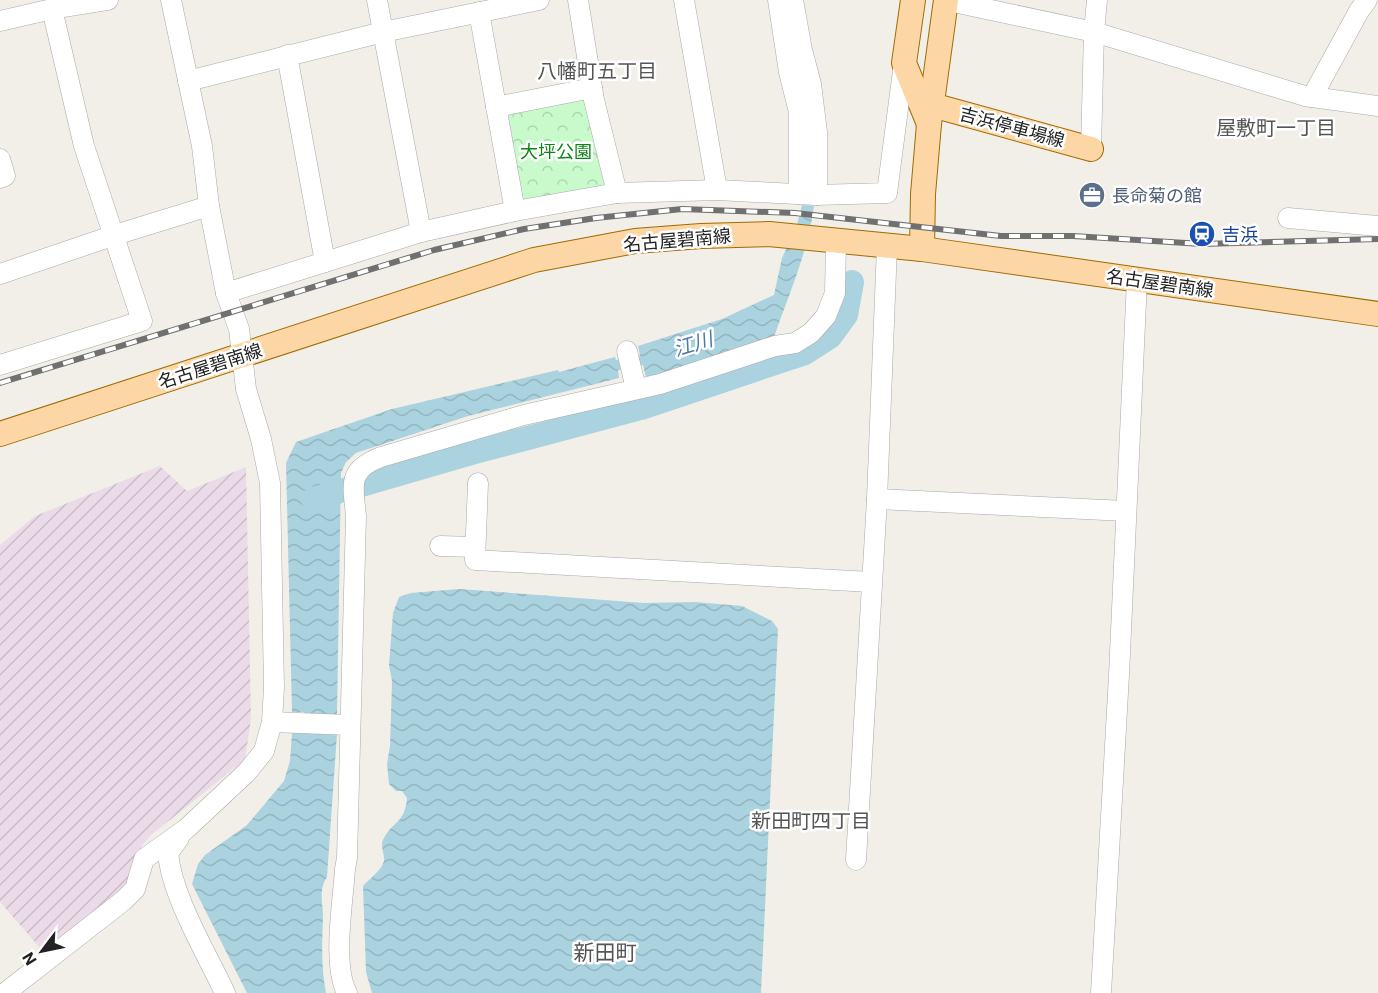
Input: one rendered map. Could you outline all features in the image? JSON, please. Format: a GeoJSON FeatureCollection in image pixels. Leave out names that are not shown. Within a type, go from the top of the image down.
{"type":"FeatureCollection","features":[{"type":"Feature","properties":{"kind":"main road"},"geometry":{"type":"LineString","coordinates":[[913,0],[904,63],[930,115]]}},
{"type":"Feature","properties":{"kind":"main road"},"geometry":{"type":"LineString","coordinates":[[922,249],[923,194],[930,115],[946,0]]}},
{"type":"Feature","properties":{"kind":"main road","name":"吉浜停車場線"},"geometry":{"type":"LineString","coordinates":[[930,115],[1091,149]]}},
{"type":"Feature","properties":{"kind":"main road","name":"名古屋碧南線"},"geometry":{"type":"LineString","coordinates":[[0,434],[534,260],[635,241],[769,234],[922,249],[1378,314]]}},
{"type":"Feature","properties":{"kind":"street"},"geometry":{"type":"LineString","coordinates":[[0,21],[52,9],[108,0]]}},
{"type":"Feature","properties":{"kind":"street"},"geometry":{"type":"LineString","coordinates":[[5,993],[123,901],[135,889],[144,859],[186,828],[247,771],[264,751],[278,722],[274,687],[270,483],[261,440],[246,389],[239,329],[226,293],[209,206],[202,146],[171,0]]}},
{"type":"Feature","properties":{"kind":"street"},"geometry":{"type":"LineString","coordinates":[[377,0],[421,232]]}},
{"type":"Feature","properties":{"kind":"street"},"geometry":{"type":"LineString","coordinates":[[188,81],[384,32],[539,0]]}},
{"type":"Feature","properties":{"kind":"street"},"geometry":{"type":"LineString","coordinates":[[578,0],[592,88],[616,193]]}},
{"type":"Feature","properties":{"kind":"street"},"geometry":{"type":"LineString","coordinates":[[684,0],[717,190]]}},
{"type":"Feature","properties":{"kind":"street"},"geometry":{"type":"LineString","coordinates":[[778,0],[789,72],[800,112],[808,194]]}},
{"type":"Feature","properties":{"kind":"street"},"geometry":{"type":"LineString","coordinates":[[793,0],[811,84],[816,123],[808,194]]}},
{"type":"Feature","properties":{"kind":"street"},"geometry":{"type":"LineString","coordinates":[[946,0],[1094,32],[1312,97],[1378,106]]}},
{"type":"Feature","properties":{"kind":"street"},"geometry":{"type":"LineString","coordinates":[[1091,149],[1097,0]]}},
{"type":"Feature","properties":{"kind":"street"},"geometry":{"type":"LineString","coordinates":[[1312,97],[1359,11],[1368,0]]}},
{"type":"Feature","properties":{"kind":"street"},"geometry":{"type":"LineString","coordinates":[[0,365],[142,321],[84,146],[52,9]]}},
{"type":"Feature","properties":{"kind":"street"},"geometry":{"type":"LineString","coordinates":[[479,12],[515,210]]}},
{"type":"Feature","properties":{"kind":"street"},"geometry":{"type":"LineString","coordinates":[[287,55],[325,262]]}},
{"type":"Feature","properties":{"kind":"street"},"geometry":{"type":"LineString","coordinates":[[226,293],[421,232],[515,210],[616,193],[717,190],[808,194],[887,193],[904,63]]}},
{"type":"Feature","properties":{"kind":"street"},"geometry":{"type":"LineString","coordinates":[[496,106],[592,88]]}},
{"type":"Feature","properties":{"kind":"street"},"geometry":{"type":"LineString","coordinates":[[0,159],[5,176],[0,178]]}},
{"type":"Feature","properties":{"kind":"street"},"geometry":{"type":"LineString","coordinates":[[0,273],[115,234],[209,206]]}},
{"type":"Feature","properties":{"kind":"street"},"geometry":{"type":"LineString","coordinates":[[1288,218],[1378,226]]}},
{"type":"Feature","properties":{"kind":"street"},"geometry":{"type":"LineString","coordinates":[[347,993],[341,982],[340,958],[347,858],[345,724],[356,516],[353,479],[358,470],[381,457],[524,415],[660,384],[774,346],[795,343],[811,333],[826,316],[835,293],[835,241]]}},
{"type":"Feature","properties":{"kind":"street"},"geometry":{"type":"LineString","coordinates":[[856,860],[877,499],[887,246]]}},
{"type":"Feature","properties":{"kind":"street"},"geometry":{"type":"LineString","coordinates":[[1101,993],[1137,280]]}},
{"type":"Feature","properties":{"kind":"street"},"geometry":{"type":"LineString","coordinates":[[627,351],[636,388]]}},
{"type":"Feature","properties":{"kind":"street"},"geometry":{"type":"LineString","coordinates":[[478,483],[475,560],[871,582]]}},
{"type":"Feature","properties":{"kind":"street"},"geometry":{"type":"LineString","coordinates":[[877,499],[1126,511]]}},
{"type":"Feature","properties":{"kind":"street"},"geometry":{"type":"LineString","coordinates":[[440,546],[476,547]]}},
{"type":"Feature","properties":{"kind":"street"},"geometry":{"type":"LineString","coordinates":[[278,722],[345,724]]}},
{"type":"Feature","properties":{"kind":"street"},"geometry":{"type":"LineString","coordinates":[[186,828],[168,853],[169,870],[176,891],[225,993]]}},
{"type":"Feature","properties":{"kind":"shaded area"},"geometry":{"type":"Polygon","coordinates":[[[160,466],[187,491],[246,467],[251,719],[245,760],[151,835],[141,847],[149,860],[112,911],[47,956],[0,902],[0,545],[35,516],[160,466]]]}},
{"type":"Feature","properties":{"kind":"green space","name":"大坪公園"},"geometry":{"type":"Polygon","coordinates":[[[589,97],[607,187],[522,201],[505,115],[589,97]]]}},
{"type":"Feature","properties":{"kind":"water","name":"江川"},"geometry":{"type":"Polygon","coordinates":[[[802,205],[814,206],[811,223],[797,273],[774,337],[646,378],[643,365],[618,370],[619,378],[468,416],[356,453],[346,462],[341,473],[337,714],[323,714],[320,732],[337,734],[327,877],[322,892],[322,946],[326,993],[247,993],[192,884],[198,864],[205,855],[247,825],[284,781],[290,761],[292,733],[306,732],[304,712],[292,712],[286,463],[296,442],[392,409],[558,370],[559,372],[615,357],[616,360],[640,356],[638,346],[722,319],[774,295],[782,258],[797,225],[802,205]]]}},
{"type":"Feature","properties":{"kind":"water"},"geometry":{"type":"Polygon","coordinates":[[[459,589],[644,603],[695,602],[742,606],[772,621],[778,629],[761,993],[372,993],[366,972],[363,886],[383,864],[383,841],[387,832],[404,812],[407,798],[402,791],[396,791],[389,784],[387,764],[390,746],[392,681],[389,665],[393,613],[399,597],[411,593],[459,589]]]}},
{"type":"Feature","properties":{"kind":"waterway"},"geometry":{"type":"LineString","coordinates":[[313,499],[475,452],[641,408],[805,353],[830,337],[846,315],[852,282]]}},
{"type":"Feature","properties":{"kind":"railway"},"geometry":{"type":"LineString","coordinates":[[0,383],[434,250],[524,229],[596,218],[682,209],[795,213],[1001,236],[1073,236],[1202,244],[1378,239]]}},
{"type":"Feature","properties":{"kind":"place","name":"長命菊の館"},"geometry":{"type":"Point","coordinates":[1092,195]}},
{"type":"Feature","properties":{"kind":"place","name":"吉浜"},"geometry":{"type":"Point","coordinates":[1202,234]}},
{"type":"Feature","properties":{"kind":"district","name":"八幡町五丁目"},"geometry":{"type":"Point","coordinates":[597,71]}},
{"type":"Feature","properties":{"kind":"district","name":"屋敷町一丁目"},"geometry":{"type":"Point","coordinates":[1276,128]}},
{"type":"Feature","properties":{"kind":"district","name":"新田町四丁目"},"geometry":{"type":"Point","coordinates":[811,821]}},
{"type":"Feature","properties":{"kind":"district","name":"新田町"},"geometry":{"type":"Point","coordinates":[605,953]}}]}
